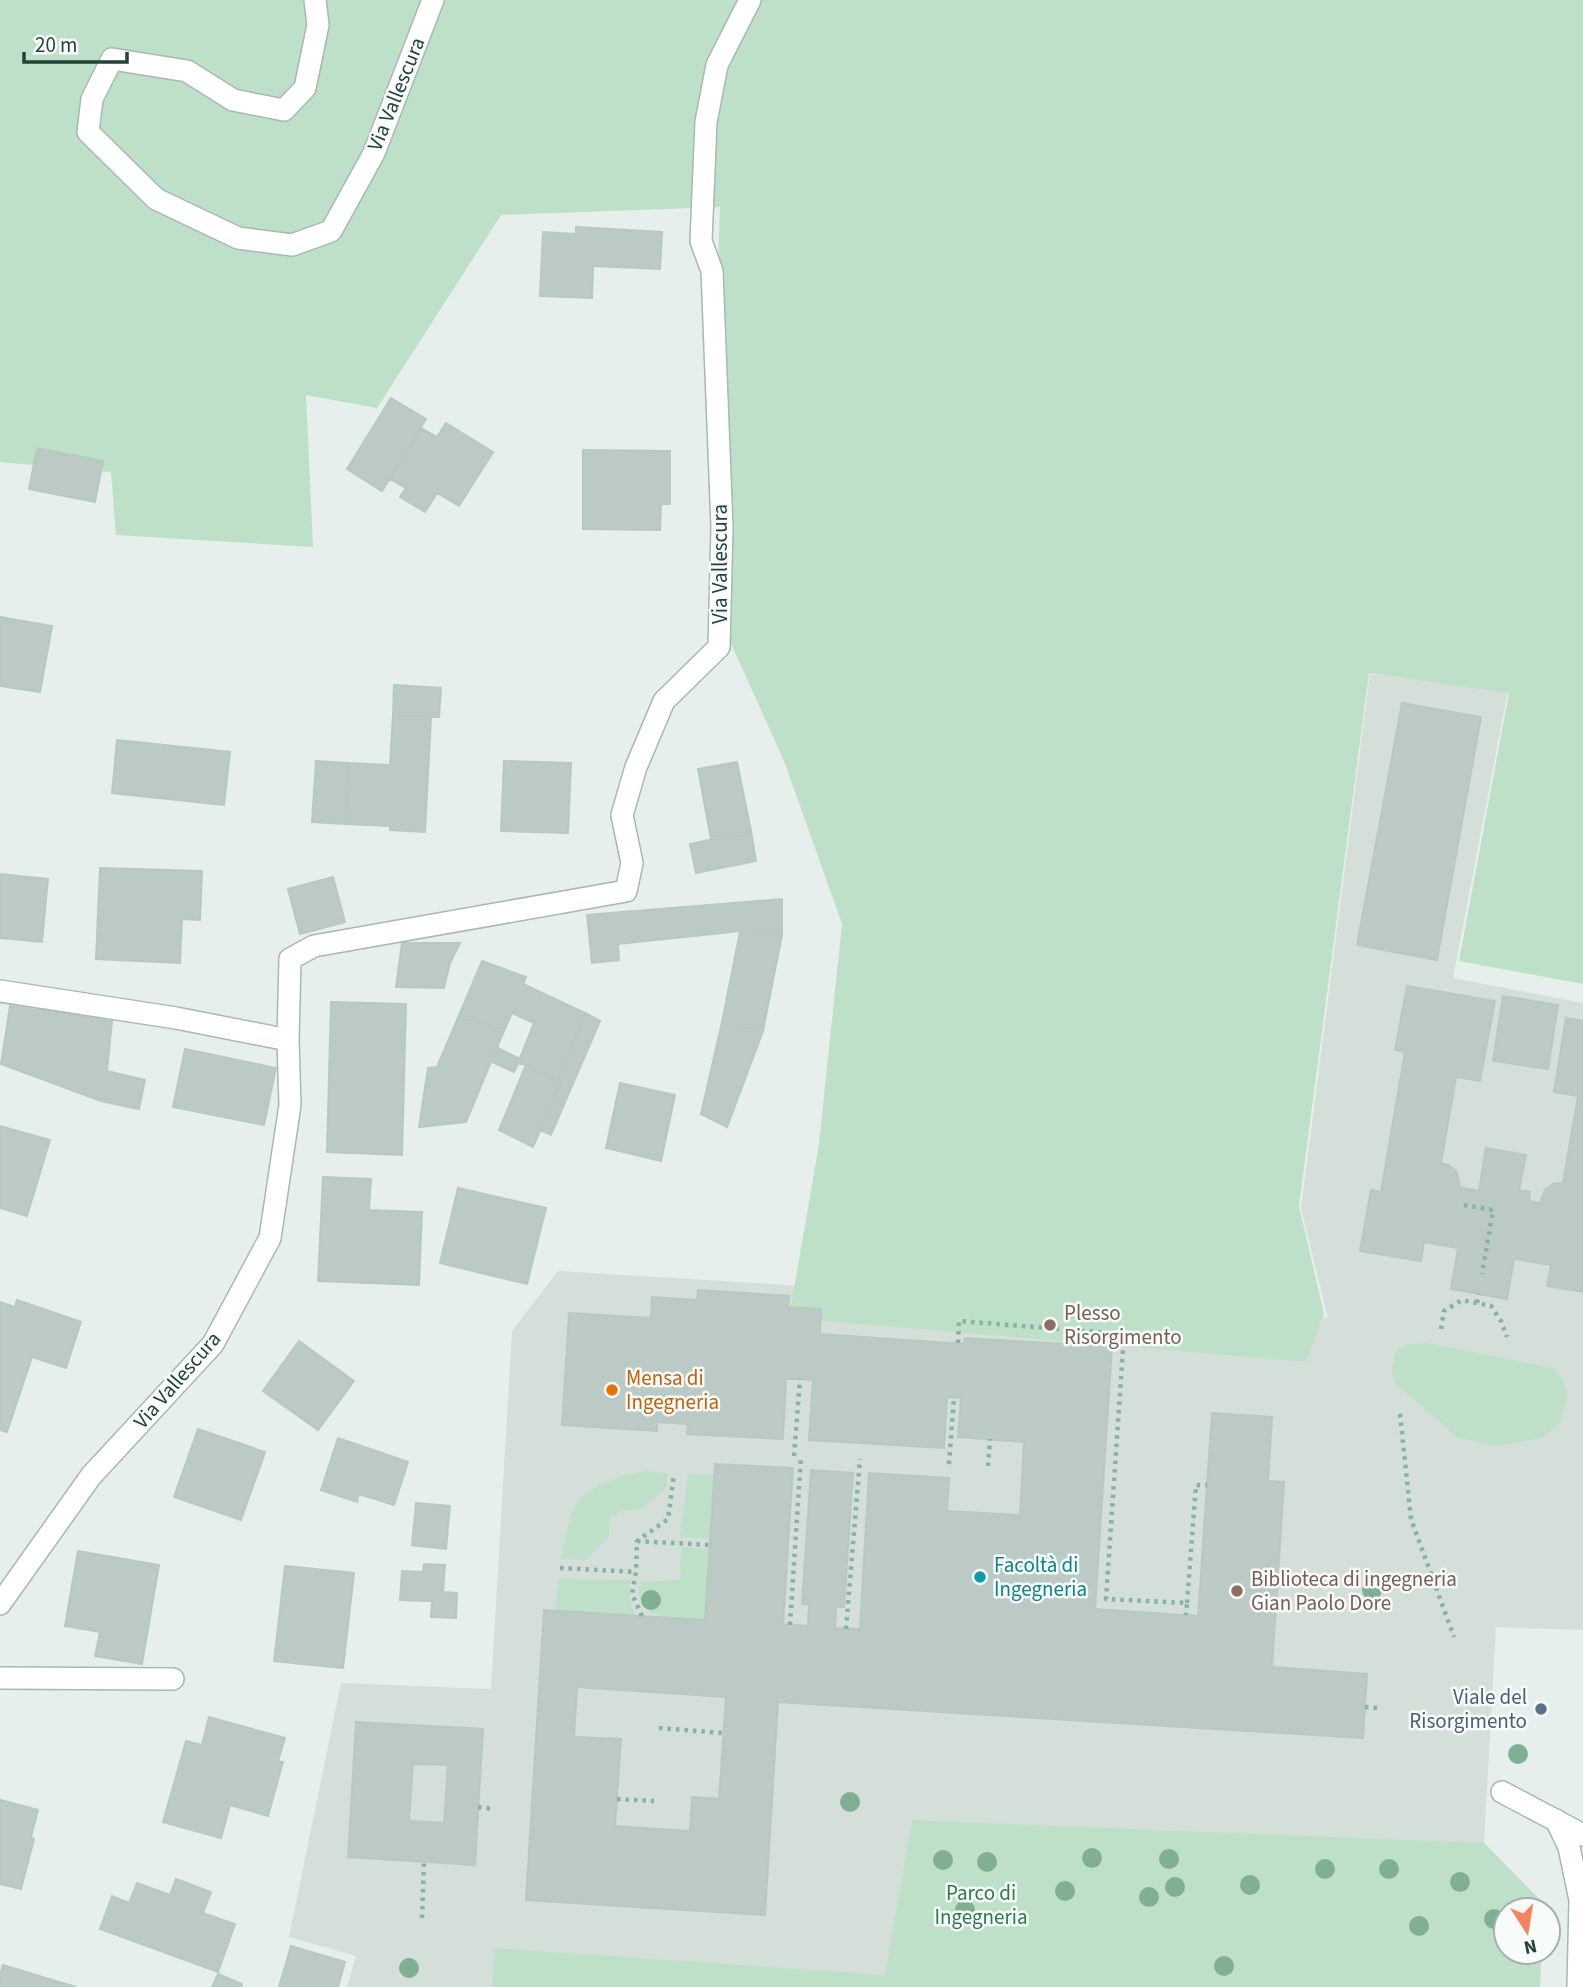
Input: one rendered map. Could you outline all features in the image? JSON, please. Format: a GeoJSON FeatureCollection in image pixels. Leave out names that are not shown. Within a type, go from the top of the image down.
{"type":"FeatureCollection","features":[{"type":"Feature","properties":{"kind":"street","name":"Via Vallescura"},"geometry":{"type":"LineString","coordinates":[[315,0],[318,25],[305,88],[284,110],[233,100],[187,71],[112,59],[92,99],[88,132],[156,199],[238,237],[292,245],[331,231],[374,153],[433,0]]}},
{"type":"Feature","properties":{"kind":"street","name":"Via Vallescura"},"geometry":{"type":"LineString","coordinates":[[0,1604],[92,1476],[213,1344],[270,1238],[290,1105],[290,959],[314,946],[626,891],[632,863],[622,815],[636,767],[664,701],[719,647],[722,527],[712,271],[701,240],[706,122],[717,65],[750,0]]}},
{"type":"Feature","properties":{"kind":"street"},"geometry":{"type":"LineString","coordinates":[[0,991],[176,1018],[288,1040]]}},
{"type":"Feature","properties":{"kind":"street"},"geometry":{"type":"LineString","coordinates":[[0,1678],[173,1679]]}},
{"type":"Feature","properties":{"kind":"street"},"geometry":{"type":"LineString","coordinates":[[1502,1792],[1583,1835]]}},
{"type":"Feature","properties":{"kind":"street"},"geometry":{"type":"LineString","coordinates":[[1556,1821],[1569,1847],[1581,1895],[1578,1987]]}},
{"type":"Feature","properties":{"kind":"path"},"geometry":{"type":"LineString","coordinates":[[1464,1205],[1493,1210],[1482,1274]]}},
{"type":"Feature","properties":{"kind":"path"},"geometry":{"type":"LineString","coordinates":[[1477,1303],[1479,1294]]}},
{"type":"Feature","properties":{"kind":"path"},"geometry":{"type":"LineString","coordinates":[[1441,1329],[1444,1311],[1462,1300],[1491,1306],[1507,1337]]}},
{"type":"Feature","properties":{"kind":"path"},"geometry":{"type":"LineString","coordinates":[[958,1343],[959,1321],[1124,1335],[1106,1599],[1187,1603]]}},
{"type":"Feature","properties":{"kind":"path"},"geometry":{"type":"LineString","coordinates":[[794,1456],[800,1379]]}},
{"type":"Feature","properties":{"kind":"path"},"geometry":{"type":"LineString","coordinates":[[949,1464],[954,1398]]}},
{"type":"Feature","properties":{"kind":"path"},"geometry":{"type":"LineString","coordinates":[[1400,1413],[1411,1519],[1454,1637]]}},
{"type":"Feature","properties":{"kind":"path"},"geometry":{"type":"LineString","coordinates":[[988,1466],[990,1439]]}},
{"type":"Feature","properties":{"kind":"path"},"geometry":{"type":"LineString","coordinates":[[790,1625],[801,1456]]}},
{"type":"Feature","properties":{"kind":"path"},"geometry":{"type":"LineString","coordinates":[[846,1629],[860,1460]]}},
{"type":"Feature","properties":{"kind":"path"},"geometry":{"type":"LineString","coordinates":[[636,1541],[668,1519],[674,1474]]}},
{"type":"Feature","properties":{"kind":"path"},"geometry":{"type":"LineString","coordinates":[[1186,1615],[1196,1485],[1207,1485]]}},
{"type":"Feature","properties":{"kind":"path"},"geometry":{"type":"LineString","coordinates":[[636,1541],[709,1545]]}},
{"type":"Feature","properties":{"kind":"path"},"geometry":{"type":"LineString","coordinates":[[636,1541],[636,1572],[632,1594],[642,1616]]}},
{"type":"Feature","properties":{"kind":"path"},"geometry":{"type":"LineString","coordinates":[[560,1568],[636,1572]]}},
{"type":"Feature","properties":{"kind":"path"},"geometry":{"type":"LineString","coordinates":[[1365,1707],[1377,1708]]}},
{"type":"Feature","properties":{"kind":"path"},"geometry":{"type":"LineString","coordinates":[[659,1728],[723,1733]]}},
{"type":"Feature","properties":{"kind":"path"},"geometry":{"type":"LineString","coordinates":[[617,1798],[654,1801]]}},
{"type":"Feature","properties":{"kind":"path"},"geometry":{"type":"LineString","coordinates":[[478,1807],[494,1809]]}},
{"type":"Feature","properties":{"kind":"path"},"geometry":{"type":"LineString","coordinates":[[422,1918],[424,1861]]}},
{"type":"Feature","properties":{"kind":"shaded area","name":"Plesso Risorgimento"},"geometry":{"type":"Polygon","coordinates":[[[1370,674],[1508,690],[1453,978],[1583,1003],[1583,1630],[1496,1627],[1484,1843],[1536,1896],[1492,1896],[1492,1966],[1541,1966],[1540,1987],[347,1987],[356,1956],[289,1937],[341,1683],[491,1689],[512,1331],[558,1271],[1328,1318],[1301,1208],[1370,674]]]}},
{"type":"Feature","properties":{"kind":"green space"},"geometry":{"type":"Polygon","coordinates":[[[0,0],[1583,0],[1583,984],[1459,961],[1509,693],[1369,673],[1299,1206],[1324,1314],[1306,1362],[789,1318],[819,1144],[842,924],[784,761],[714,606],[712,439],[720,207],[501,215],[377,408],[306,395],[313,547],[116,535],[111,472],[0,462],[0,0]]]}},
{"type":"Feature","properties":{"kind":"green space"},"geometry":{"type":"Polygon","coordinates":[[[1427,1343],[1553,1368],[1563,1380],[1567,1396],[1561,1422],[1542,1438],[1498,1446],[1458,1438],[1396,1384],[1392,1372],[1395,1352],[1408,1344],[1427,1343]]]}},
{"type":"Feature","properties":{"kind":"green space"},"geometry":{"type":"Polygon","coordinates":[[[646,1471],[667,1473],[667,1486],[642,1509],[620,1511],[610,1518],[609,1536],[585,1560],[561,1559],[570,1520],[580,1500],[602,1484],[646,1471]]]}},
{"type":"Feature","properties":{"kind":"green space"},"geometry":{"type":"Polygon","coordinates":[[[688,1474],[714,1475],[710,1539],[680,1537],[688,1474]]]}},
{"type":"Feature","properties":{"kind":"green space"},"geometry":{"type":"Polygon","coordinates":[[[681,1547],[709,1549],[705,1620],[659,1616],[649,1612],[639,1595],[640,1582],[680,1580],[681,1547]]]}},
{"type":"Feature","properties":{"kind":"green space"},"geometry":{"type":"Polygon","coordinates":[[[559,1579],[631,1580],[630,1594],[635,1616],[555,1610],[559,1579]]]}},
{"type":"Feature","properties":{"kind":"green space","name":"Parco di Ingegneria"},"geometry":{"type":"Polygon","coordinates":[[[912,1820],[1484,1843],[1536,1896],[1492,1896],[1492,1966],[1541,1966],[1540,1987],[492,1987],[495,1948],[885,1975],[912,1820]]]}},
{"type":"Feature","properties":{"kind":"building"},"geometry":{"type":"Polygon","coordinates":[[[576,227],[662,232],[660,269],[593,266],[592,298],[540,296],[543,232],[576,234],[576,227]]]}},
{"type":"Feature","properties":{"kind":"building"},"geometry":{"type":"Polygon","coordinates":[[[391,398],[426,419],[382,491],[347,469],[391,398]]]}},
{"type":"Feature","properties":{"kind":"building"},"geometry":{"type":"Polygon","coordinates":[[[446,423],[493,452],[459,506],[437,493],[425,512],[400,497],[406,488],[390,479],[421,428],[437,437],[446,423]]]}},
{"type":"Feature","properties":{"kind":"building"},"geometry":{"type":"Polygon","coordinates":[[[37,448],[103,461],[95,502],[29,489],[37,448]]]}},
{"type":"Feature","properties":{"kind":"building"},"geometry":{"type":"Polygon","coordinates":[[[583,450],[670,451],[670,504],[661,504],[660,530],[583,529],[583,450]]]}},
{"type":"Feature","properties":{"kind":"building"},"geometry":{"type":"Polygon","coordinates":[[[0,617],[52,626],[40,692],[0,686],[0,617]]]}},
{"type":"Feature","properties":{"kind":"building"},"geometry":{"type":"Polygon","coordinates":[[[394,685],[441,688],[439,717],[393,715],[394,685]]]}},
{"type":"Feature","properties":{"kind":"building"},"geometry":{"type":"Polygon","coordinates":[[[1402,703],[1481,717],[1437,960],[1357,945],[1402,703]]]}},
{"type":"Feature","properties":{"kind":"building"},"geometry":{"type":"Polygon","coordinates":[[[393,715],[431,717],[425,832],[390,830],[390,826],[346,824],[348,763],[390,765],[393,715]]]}},
{"type":"Feature","properties":{"kind":"building"},"geometry":{"type":"Polygon","coordinates":[[[117,740],[230,752],[224,805],[112,793],[117,740]]]}},
{"type":"Feature","properties":{"kind":"building"},"geometry":{"type":"Polygon","coordinates":[[[316,761],[348,763],[346,824],[312,822],[316,761]]]}},
{"type":"Feature","properties":{"kind":"building"},"geometry":{"type":"Polygon","coordinates":[[[504,761],[571,763],[568,833],[501,831],[504,761]]]}},
{"type":"Feature","properties":{"kind":"building"},"geometry":{"type":"Polygon","coordinates":[[[737,762],[751,831],[711,839],[698,769],[737,762]]]}},
{"type":"Feature","properties":{"kind":"building"},"geometry":{"type":"Polygon","coordinates":[[[751,831],[756,861],[696,873],[690,844],[751,831]]]}},
{"type":"Feature","properties":{"kind":"building"},"geometry":{"type":"Polygon","coordinates":[[[100,868],[202,871],[200,920],[182,919],[180,963],[96,959],[100,868]]]}},
{"type":"Feature","properties":{"kind":"building"},"geometry":{"type":"Polygon","coordinates":[[[0,874],[48,879],[42,942],[0,938],[0,874]]]}},
{"type":"Feature","properties":{"kind":"building"},"geometry":{"type":"Polygon","coordinates":[[[333,877],[345,922],[300,934],[288,889],[333,877]]]}},
{"type":"Feature","properties":{"kind":"building"},"geometry":{"type":"Polygon","coordinates":[[[782,899],[782,935],[741,927],[740,931],[618,944],[619,960],[592,963],[587,915],[782,899]]]}},
{"type":"Feature","properties":{"kind":"building"},"geometry":{"type":"Polygon","coordinates":[[[741,927],[782,935],[763,1031],[722,1022],[741,927]]]}},
{"type":"Feature","properties":{"kind":"building"},"geometry":{"type":"Polygon","coordinates":[[[402,943],[460,943],[450,963],[444,988],[396,987],[402,943]]]}},
{"type":"Feature","properties":{"kind":"building"},"geometry":{"type":"Polygon","coordinates":[[[482,961],[526,977],[523,984],[585,1013],[557,1081],[518,1063],[534,1023],[512,1013],[503,1033],[460,1013],[482,961]]]}},
{"type":"Feature","properties":{"kind":"building"},"geometry":{"type":"Polygon","coordinates":[[[1407,986],[1495,1001],[1480,1081],[1456,1077],[1441,1163],[1456,1171],[1459,1187],[1479,1191],[1486,1148],[1526,1155],[1519,1190],[1530,1192],[1529,1201],[1540,1203],[1545,1190],[1553,1184],[1563,1183],[1578,1096],[1554,1092],[1566,1018],[1583,1021],[1583,1292],[1547,1286],[1551,1265],[1514,1259],[1507,1299],[1451,1289],[1458,1248],[1424,1242],[1421,1261],[1360,1251],[1371,1190],[1381,1192],[1405,1052],[1395,1050],[1407,986]]]}},
{"type":"Feature","properties":{"kind":"building"},"geometry":{"type":"Polygon","coordinates":[[[1503,996],[1558,1005],[1548,1069],[1493,1061],[1503,996]]]}},
{"type":"Feature","properties":{"kind":"building"},"geometry":{"type":"Polygon","coordinates":[[[331,1002],[406,1004],[402,1155],[327,1152],[331,1002]]]}},
{"type":"Feature","properties":{"kind":"building"},"geometry":{"type":"Polygon","coordinates":[[[10,1006],[112,1021],[107,1071],[145,1080],[139,1109],[101,1101],[1,1064],[10,1006]]]}},
{"type":"Feature","properties":{"kind":"building"},"geometry":{"type":"Polygon","coordinates":[[[460,1013],[503,1033],[466,1122],[419,1127],[428,1068],[437,1067],[460,1013]]]}},
{"type":"Feature","properties":{"kind":"building"},"geometry":{"type":"Polygon","coordinates":[[[585,1013],[600,1021],[551,1135],[540,1130],[561,1083],[557,1081],[585,1013]]]}},
{"type":"Feature","properties":{"kind":"building"},"geometry":{"type":"Polygon","coordinates":[[[722,1022],[763,1031],[727,1127],[701,1114],[722,1022]]]}},
{"type":"Feature","properties":{"kind":"building"},"geometry":{"type":"Polygon","coordinates":[[[496,1047],[520,1059],[514,1072],[490,1061],[496,1047]]]}},
{"type":"Feature","properties":{"kind":"building"},"geometry":{"type":"Polygon","coordinates":[[[185,1049],[276,1068],[264,1125],[173,1107],[185,1049]]]}},
{"type":"Feature","properties":{"kind":"building"},"geometry":{"type":"Polygon","coordinates":[[[526,1065],[561,1083],[533,1147],[499,1130],[526,1065]]]}},
{"type":"Feature","properties":{"kind":"building"},"geometry":{"type":"Polygon","coordinates":[[[620,1083],[675,1095],[661,1161],[606,1148],[620,1083]]]}},
{"type":"Feature","properties":{"kind":"building"},"geometry":{"type":"Polygon","coordinates":[[[0,1126],[50,1140],[27,1216],[0,1208],[0,1126]]]}},
{"type":"Feature","properties":{"kind":"building"},"geometry":{"type":"Polygon","coordinates":[[[323,1177],[371,1179],[369,1210],[422,1212],[419,1285],[318,1281],[323,1177]]]}},
{"type":"Feature","properties":{"kind":"building"},"geometry":{"type":"Polygon","coordinates":[[[458,1188],[546,1208],[527,1284],[440,1263],[458,1188]]]}},
{"type":"Feature","properties":{"kind":"building","name":"Facoltà di Ingegneria"},"geometry":{"type":"Polygon","coordinates":[[[698,1290],[789,1296],[788,1307],[821,1309],[820,1334],[964,1344],[965,1338],[1112,1347],[1095,1609],[1198,1616],[1212,1413],[1272,1417],[1268,1481],[1284,1482],[1272,1667],[1367,1674],[1363,1738],[778,1702],[765,1915],[526,1900],[544,1610],[705,1620],[715,1464],[793,1468],[783,1624],[808,1626],[809,1605],[802,1604],[811,1470],[853,1473],[844,1607],[836,1607],[835,1628],[860,1629],[869,1473],[949,1478],[947,1511],[1020,1515],[1024,1442],[958,1437],[961,1398],[947,1397],[944,1448],[809,1440],[813,1380],[800,1379],[786,1379],[783,1439],[687,1434],[688,1424],[657,1422],[657,1431],[562,1425],[569,1313],[651,1318],[652,1297],[697,1300],[698,1290]],[[577,1687],[574,1737],[621,1739],[615,1826],[690,1831],[692,1797],[719,1799],[726,1697],[577,1687]]]}},
{"type":"Feature","properties":{"kind":"building"},"geometry":{"type":"Polygon","coordinates":[[[17,1300],[81,1322],[66,1368],[32,1357],[7,1432],[0,1430],[0,1302],[15,1307],[17,1300]]]}},
{"type":"Feature","properties":{"kind":"building"},"geometry":{"type":"Polygon","coordinates":[[[299,1341],[354,1381],[318,1430],[263,1391],[299,1341]]]}},
{"type":"Feature","properties":{"kind":"building"},"geometry":{"type":"Polygon","coordinates":[[[198,1429],[265,1452],[241,1520],[174,1497],[198,1429]]]}},
{"type":"Feature","properties":{"kind":"building"},"geometry":{"type":"Polygon","coordinates":[[[338,1438],[408,1462],[394,1505],[359,1494],[357,1502],[321,1490],[338,1438]]]}},
{"type":"Feature","properties":{"kind":"building"},"geometry":{"type":"Polygon","coordinates":[[[416,1503],[450,1506],[446,1549],[412,1545],[416,1503]]]}},
{"type":"Feature","properties":{"kind":"building"},"geometry":{"type":"Polygon","coordinates":[[[78,1551],[159,1565],[142,1664],[95,1656],[100,1632],[65,1626],[78,1551]]]}},
{"type":"Feature","properties":{"kind":"building"},"geometry":{"type":"Polygon","coordinates":[[[424,1564],[445,1565],[443,1592],[457,1593],[456,1618],[431,1617],[432,1601],[400,1600],[402,1571],[423,1572],[424,1564]]]}},
{"type":"Feature","properties":{"kind":"building"},"geometry":{"type":"Polygon","coordinates":[[[285,1566],[354,1573],[343,1668],[274,1661],[285,1566]]]}},
{"type":"Feature","properties":{"kind":"building"},"geometry":{"type":"Polygon","coordinates":[[[209,1717],[285,1738],[278,1761],[283,1762],[268,1816],[230,1805],[221,1838],[163,1822],[186,1741],[202,1745],[209,1717]]]}},
{"type":"Feature","properties":{"kind":"building"},"geometry":{"type":"Polygon","coordinates":[[[356,1722],[483,1729],[475,1865],[348,1857],[356,1722]],[[413,1764],[409,1821],[444,1823],[448,1765],[413,1764]]]}},
{"type":"Feature","properties":{"kind":"building"},"geometry":{"type":"Polygon","coordinates":[[[0,1800],[38,1810],[31,1837],[34,1839],[21,1889],[0,1884],[0,1800]]]}},
{"type":"Feature","properties":{"kind":"building"},"geometry":{"type":"Polygon","coordinates":[[[176,1879],[211,1892],[203,1913],[235,1924],[218,1972],[100,1929],[112,1896],[129,1903],[137,1883],[170,1895],[176,1879]]]}},
{"type":"Feature","properties":{"kind":"building"},"geometry":{"type":"Polygon","coordinates":[[[291,1946],[345,1962],[338,1987],[279,1987],[291,1946]]]}},
{"type":"Feature","properties":{"kind":"building"},"geometry":{"type":"Polygon","coordinates":[[[3,1965],[49,1979],[48,1987],[0,1987],[3,1965]]]}},
{"type":"Feature","properties":{"kind":"building"},"geometry":{"type":"Polygon","coordinates":[[[218,1974],[242,1984],[241,1987],[212,1987],[218,1974]]]}},
{"type":"Feature","properties":{"kind":"building"},"geometry":{"type":"Polygon","coordinates":[[[49,1979],[76,1987],[48,1987],[49,1979]]]}},
{"type":"Feature","properties":{"kind":"place","name":"Plesso Risorgimento"},"geometry":{"type":"Point","coordinates":[1050,1325]}},
{"type":"Feature","properties":{"kind":"place","name":"Mensa di Ingegneria"},"geometry":{"type":"Point","coordinates":[612,1390]}},
{"type":"Feature","properties":{"kind":"place","name":"Facoltà di Ingegneria"},"geometry":{"type":"Point","coordinates":[980,1577]}},
{"type":"Feature","properties":{"kind":"place","name":"Biblioteca di ingegneria Gian Paolo Dore"},"geometry":{"type":"Point","coordinates":[1237,1591]}},
{"type":"Feature","properties":{"kind":"place","name":"Viale del Risorgimento"},"geometry":{"type":"Point","coordinates":[1541,1709]}}]}
